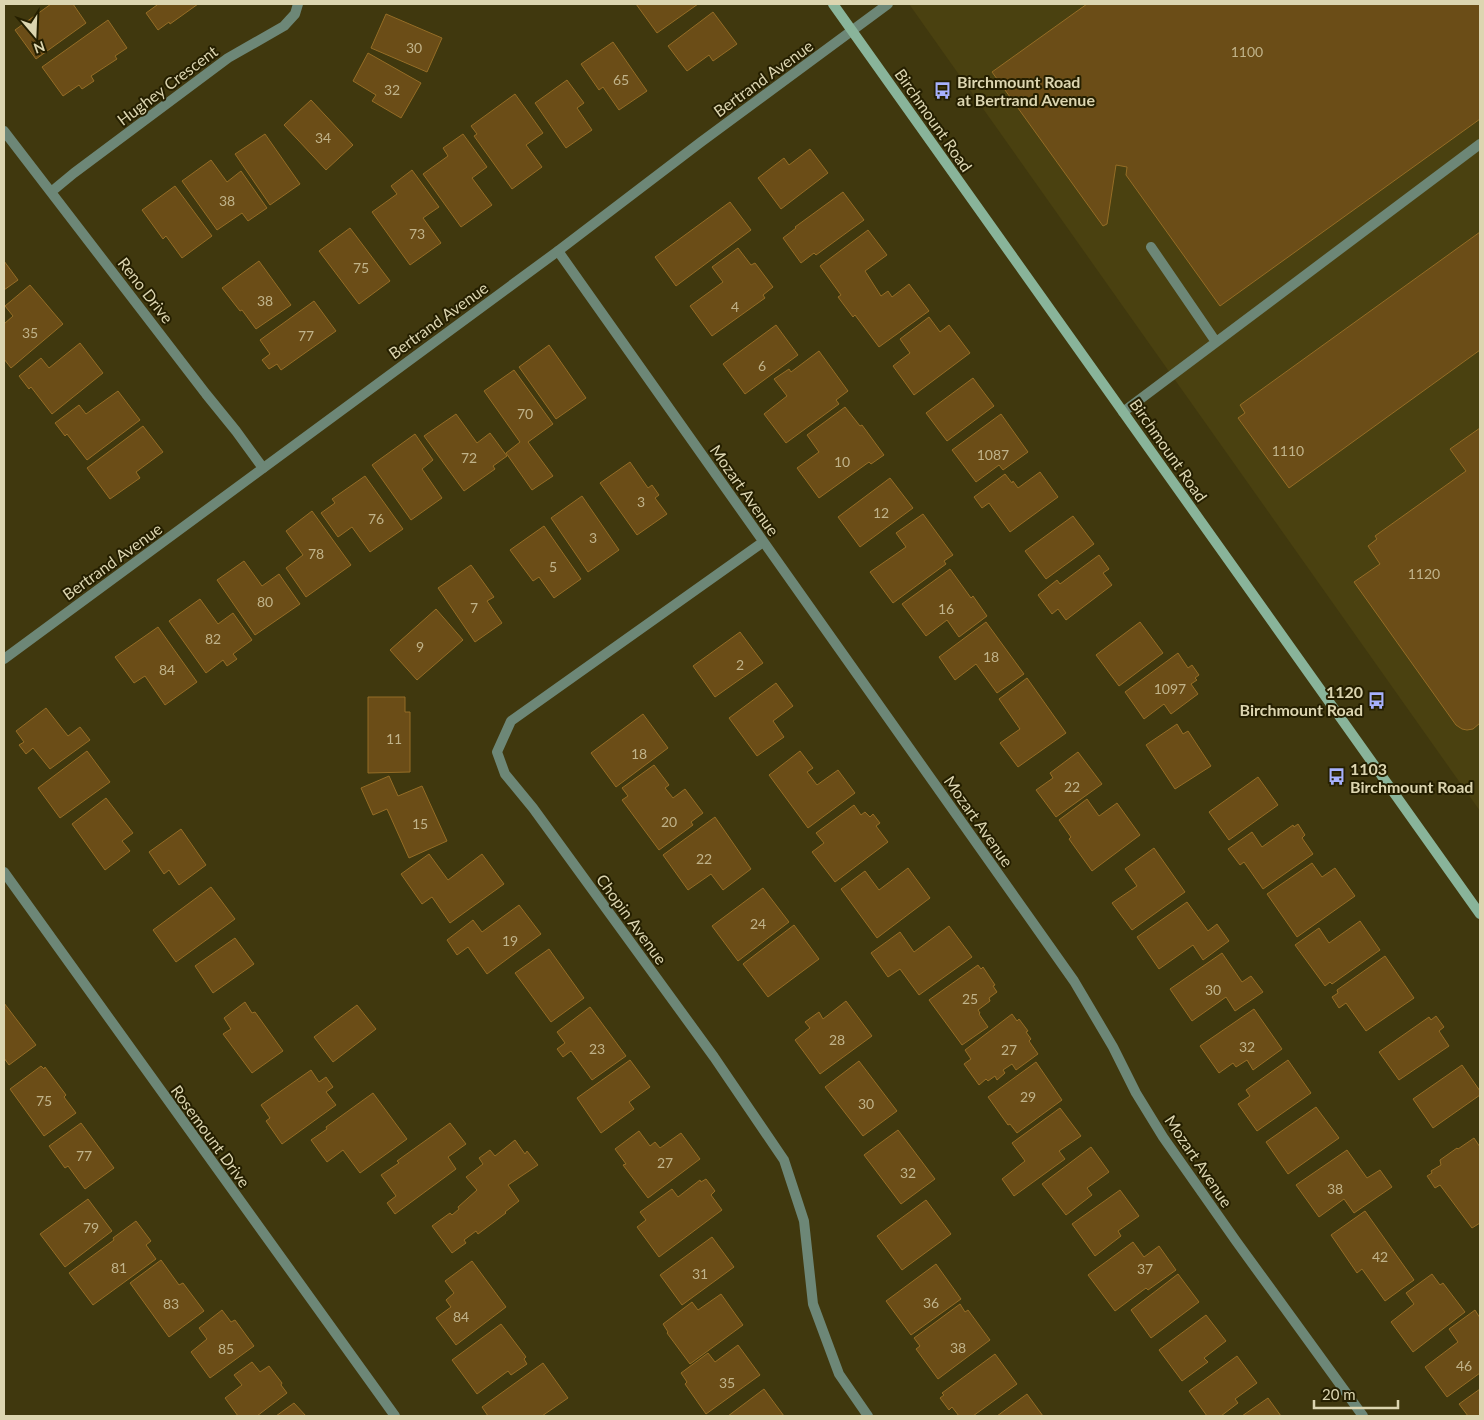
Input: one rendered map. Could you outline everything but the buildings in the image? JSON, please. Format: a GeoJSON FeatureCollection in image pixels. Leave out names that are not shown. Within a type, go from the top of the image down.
{"type":"FeatureCollection","features":[{"type":"Feature","properties":{"kind":"main road","name":"Birchmount Road"},"geometry":{"type":"LineString","coordinates":[[833,4],[1480,914]]}},
{"type":"Feature","properties":{"kind":"street","name":"Hughey Crescent"},"geometry":{"type":"LineString","coordinates":[[50,192],[228,58],[284,26],[294,14],[298,4]]}},
{"type":"Feature","properties":{"kind":"street","name":"Bertrand Avenue"},"geometry":{"type":"LineString","coordinates":[[4,659],[558,251],[701,142],[888,4]]}},
{"type":"Feature","properties":{"kind":"street","name":"Reno Drive"},"geometry":{"type":"LineString","coordinates":[[4,131],[263,468]]}},
{"type":"Feature","properties":{"kind":"street"},"geometry":{"type":"LineString","coordinates":[[1123,412],[1480,144]]}},
{"type":"Feature","properties":{"kind":"street"},"geometry":{"type":"LineString","coordinates":[[1151,248],[1216,342]]}},
{"type":"Feature","properties":{"kind":"street","name":"Mozart Avenue"},"geometry":{"type":"LineString","coordinates":[[558,251],[1074,981],[1136,1093],[1163,1137],[1363,1416]]}},
{"type":"Feature","properties":{"kind":"street","name":"Chopin Avenue"},"geometry":{"type":"LineString","coordinates":[[763,542],[511,722],[497,752],[505,774],[533,808],[714,1057],[784,1160],[804,1221],[813,1304],[839,1374],[868,1416]]}},
{"type":"Feature","properties":{"kind":"street","name":"Rosemount Drive"},"geometry":{"type":"LineString","coordinates":[[4,872],[395,1416]]}},
{"type":"Feature","properties":{"kind":"shaded area"},"geometry":{"type":"Polygon","coordinates":[[[909,4],[1480,4],[1480,811],[909,4]]]}},
{"type":"Feature","properties":{"kind":"place","name":"Birchmount Road at Bertrand Avenue"},"geometry":{"type":"Point","coordinates":[943,90]}},
{"type":"Feature","properties":{"kind":"place","name":"1120 Birchmount Road"},"geometry":{"type":"Point","coordinates":[1377,700]}},
{"type":"Feature","properties":{"kind":"place","name":"1103 Birchmount Road"},"geometry":{"type":"Point","coordinates":[1336,777]}}]}
